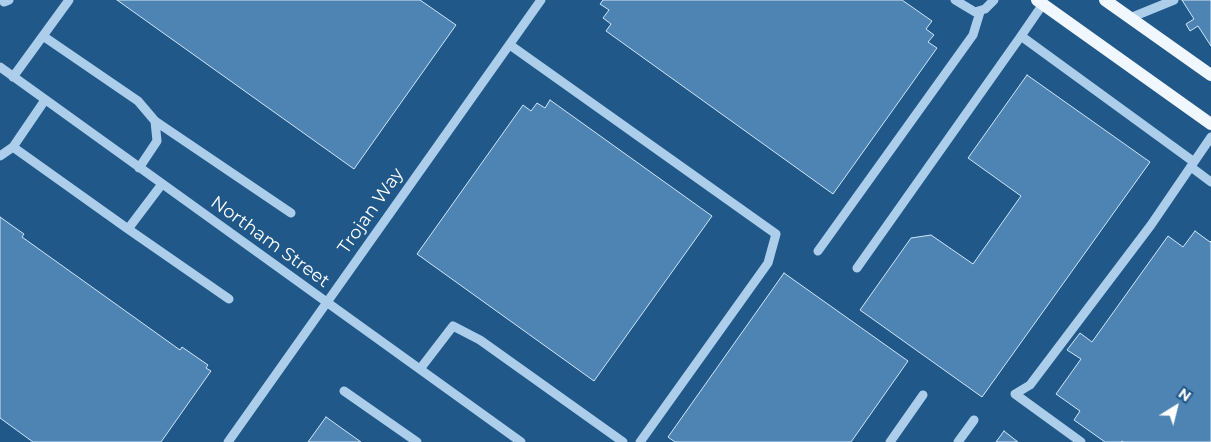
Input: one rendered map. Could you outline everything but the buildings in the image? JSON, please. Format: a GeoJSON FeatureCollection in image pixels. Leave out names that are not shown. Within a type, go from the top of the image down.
{"type":"FeatureCollection","features":[{"type":"Feature","properties":{"kind":"main road"},"geometry":{"type":"LineString","coordinates":[[1105,0],[1211,75]]}},
{"type":"Feature","properties":{"kind":"main road"},"geometry":{"type":"LineString","coordinates":[[1040,2],[1211,124]]}},
{"type":"Feature","properties":{"kind":"street"},"geometry":{"type":"LineString","coordinates":[[2,0],[4,2],[9,0]]}},
{"type":"Feature","properties":{"kind":"street"},"geometry":{"type":"LineString","coordinates":[[13,77],[69,0]]}},
{"type":"Feature","properties":{"kind":"street","name":"Trojan Way"},"geometry":{"type":"LineString","coordinates":[[228,442],[541,0]]}},
{"type":"Feature","properties":{"kind":"street"},"geometry":{"type":"LineString","coordinates":[[955,0],[970,11],[980,12],[994,0]]}},
{"type":"Feature","properties":{"kind":"street"},"geometry":{"type":"LineString","coordinates":[[1130,18],[1174,0]]}},
{"type":"Feature","properties":{"kind":"street"},"geometry":{"type":"LineString","coordinates":[[857,268],[1020,36],[1040,2]]}},
{"type":"Feature","properties":{"kind":"street"},"geometry":{"type":"LineString","coordinates":[[818,251],[973,35],[980,12]]}},
{"type":"Feature","properties":{"kind":"street"},"geometry":{"type":"LineString","coordinates":[[43,36],[138,101],[155,121],[291,213]]}},
{"type":"Feature","properties":{"kind":"street"},"geometry":{"type":"LineString","coordinates":[[1020,36],[1192,164],[1211,182]]}},
{"type":"Feature","properties":{"kind":"street"},"geometry":{"type":"LineString","coordinates":[[510,45],[776,234],[768,263],[640,442]]}},
{"type":"Feature","properties":{"kind":"street","name":"Northam Street"},"geometry":{"type":"LineString","coordinates":[[0,67],[521,442]]}},
{"type":"Feature","properties":{"kind":"street"},"geometry":{"type":"LineString","coordinates":[[0,156],[13,147],[45,100]]}},
{"type":"Feature","properties":{"kind":"street"},"geometry":{"type":"LineString","coordinates":[[139,168],[157,141],[155,121]]}},
{"type":"Feature","properties":{"kind":"street"},"geometry":{"type":"LineString","coordinates":[[1081,442],[1016,394],[1030,385],[1151,226],[1211,137]]}},
{"type":"Feature","properties":{"kind":"street"},"geometry":{"type":"LineString","coordinates":[[13,147],[128,230],[229,299]]}},
{"type":"Feature","properties":{"kind":"street"},"geometry":{"type":"LineString","coordinates":[[128,230],[162,184]]}},
{"type":"Feature","properties":{"kind":"street"},"geometry":{"type":"LineString","coordinates":[[420,369],[453,326],[480,340],[623,442]]}},
{"type":"Feature","properties":{"kind":"street"},"geometry":{"type":"LineString","coordinates":[[344,391],[417,442]]}},
{"type":"Feature","properties":{"kind":"street"},"geometry":{"type":"LineString","coordinates":[[890,442],[923,395]]}},
{"type":"Feature","properties":{"kind":"street"},"geometry":{"type":"LineString","coordinates":[[958,442],[974,420]]}}]}
